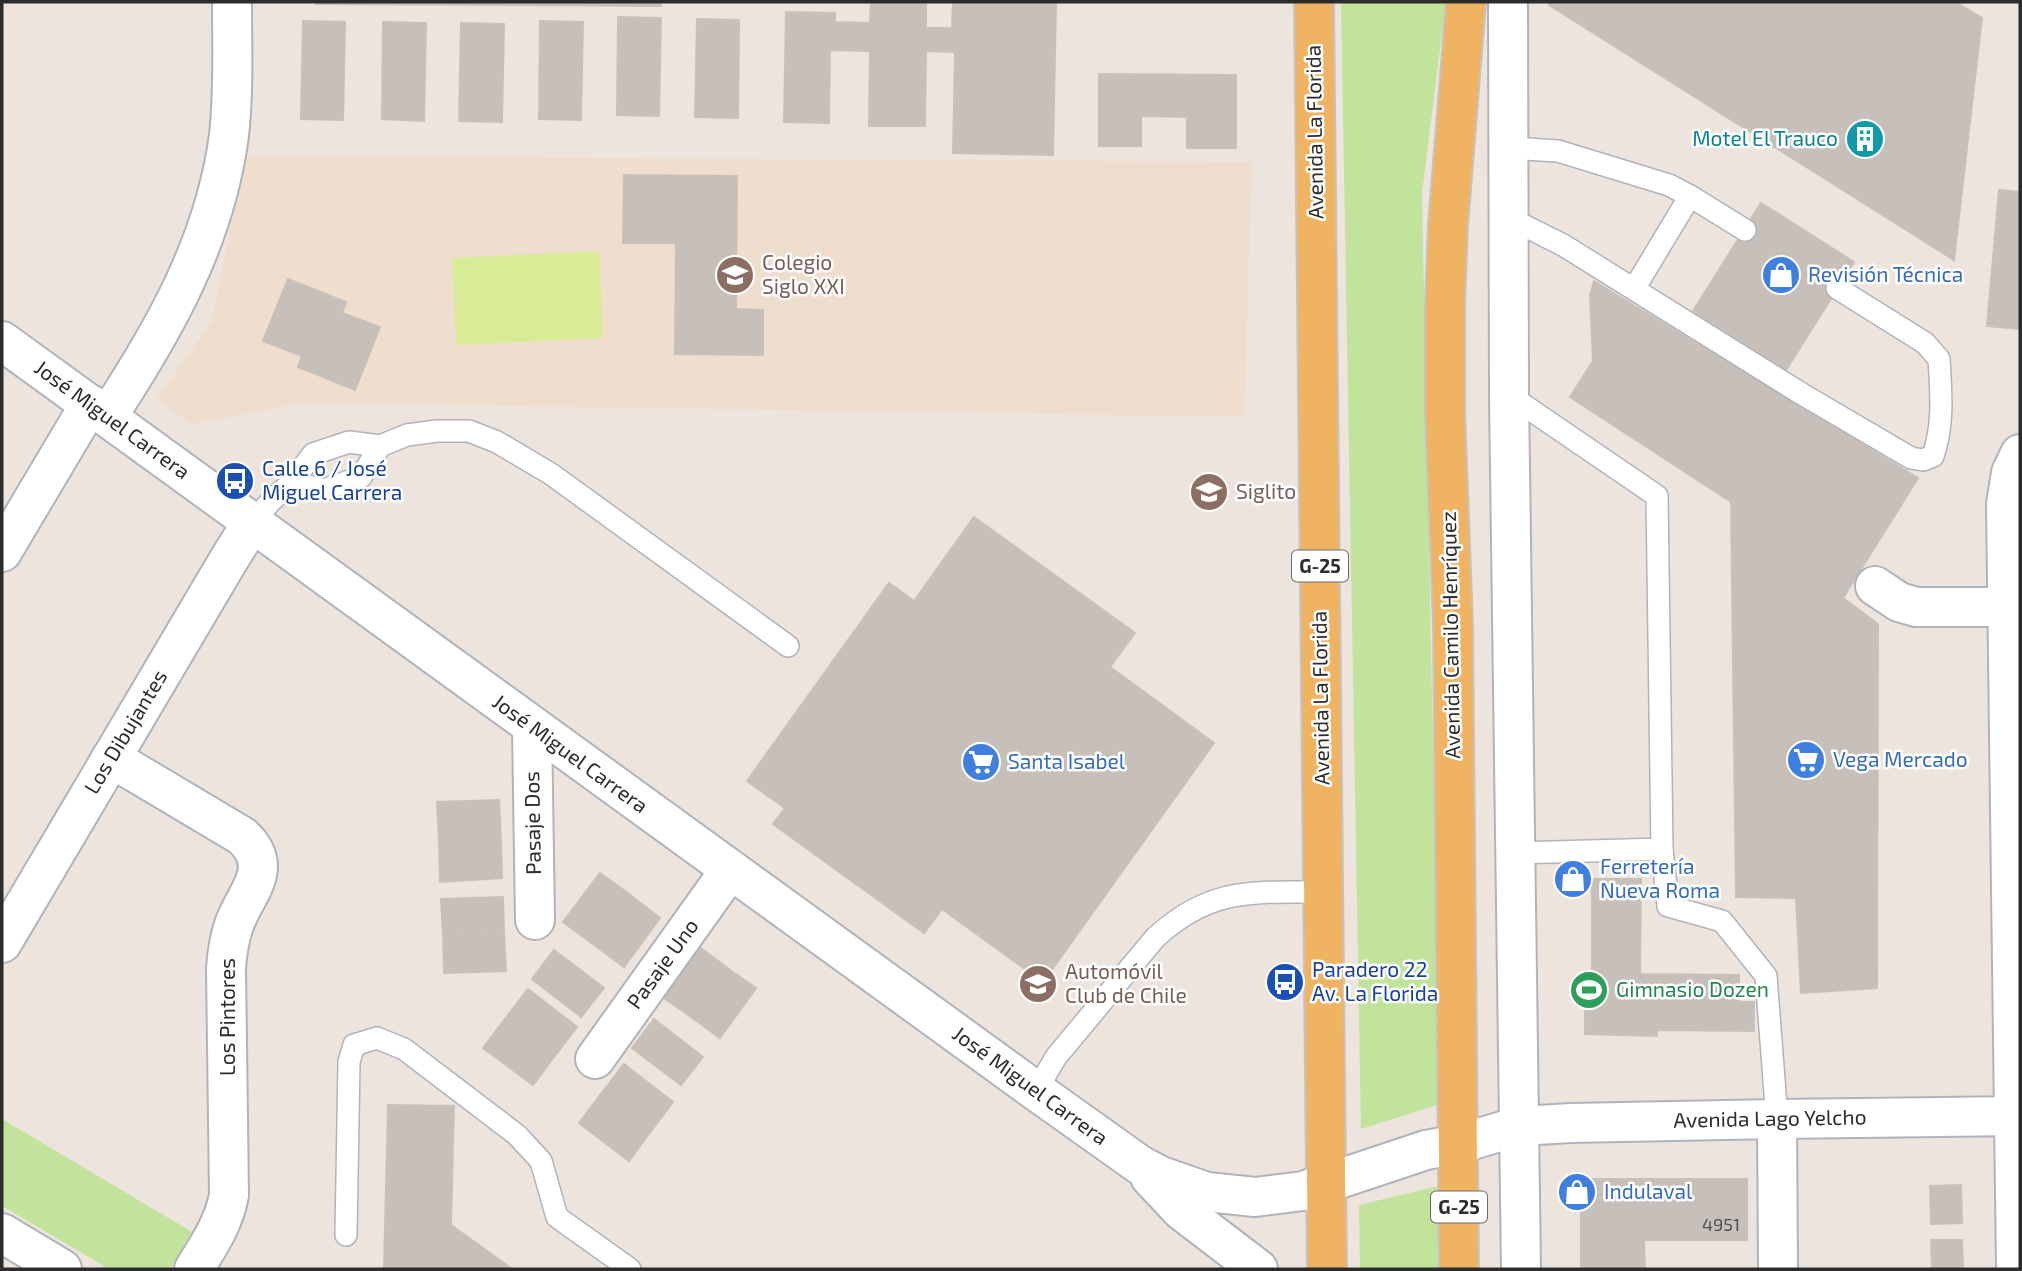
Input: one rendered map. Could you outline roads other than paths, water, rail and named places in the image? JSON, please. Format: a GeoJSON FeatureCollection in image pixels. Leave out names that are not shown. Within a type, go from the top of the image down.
{"type":"FeatureCollection","features":[{"type":"Feature","properties":{"kind":"main road","name":"Avenida La Florida"},"geometry":{"type":"LineString","coordinates":[[1314,2],[1327,1269]]}},
{"type":"Feature","properties":{"kind":"main road","name":"Avenida Camilo Henríquez"},"geometry":{"type":"LineString","coordinates":[[1460,1269],[1445,303],[1448,225],[1466,2]]}},
{"type":"Feature","properties":{"kind":"street"},"geometry":{"type":"LineString","coordinates":[[2,552],[99,410],[142,364],[177,303],[196,259],[222,176],[228,136],[232,96],[232,2]]}},
{"type":"Feature","properties":{"kind":"street"},"geometry":{"type":"LineString","coordinates":[[1508,2],[1509,395],[1521,1269]]}},
{"type":"Feature","properties":{"kind":"street","name":"José Miguel Carrera"},"geometry":{"type":"LineString","coordinates":[[2,341],[1140,1165],[1184,1185],[1207,1192],[1231,1196],[1275,1196],[1326,1185],[1426,1150],[1459,1144],[1519,1126]]}},
{"type":"Feature","properties":{"kind":"street"},"geometry":{"type":"LineString","coordinates":[[2016,1269],[2017,1116],[2006,504],[2011,473],[2020,454]]}},
{"type":"Feature","properties":{"kind":"street","name":"Los Dibujantes"},"geometry":{"type":"LineString","coordinates":[[2,943],[253,523]]}},
{"type":"Feature","properties":{"kind":"street"},"geometry":{"type":"LineString","coordinates":[[1875,586],[1899,603],[1916,607],[2007,607]]}},
{"type":"Feature","properties":{"kind":"street","name":"Pasaje Dos"},"geometry":{"type":"LineString","coordinates":[[532,727],[535,920]]}},
{"type":"Feature","properties":{"kind":"street","name":"Los Pintores"},"geometry":{"type":"LineString","coordinates":[[111,758],[242,836],[254,851],[257,860],[256,884],[233,927],[227,958],[229,1195],[220,1225],[194,1269]]}},
{"type":"Feature","properties":{"kind":"street","name":"Pasaje Uno"},"geometry":{"type":"LineString","coordinates":[[595,1059],[730,870]]}},
{"type":"Feature","properties":{"kind":"street","name":"Avenida Lago Yelcho"},"geometry":{"type":"LineString","coordinates":[[1519,1126],[2017,1116]]}},
{"type":"Feature","properties":{"kind":"street"},"geometry":{"type":"LineString","coordinates":[[1777,1119],[1778,1269]]}},
{"type":"Feature","properties":{"kind":"street","name":"José Miguel Carrera"},"geometry":{"type":"LineString","coordinates":[[1140,1165],[1182,1211],[1258,1269]]}},
{"type":"Feature","properties":{"kind":"street"},"geometry":{"type":"LineString","coordinates":[[2,1233],[62,1269]]}},
{"type":"Feature","properties":{"kind":"lane"},"geometry":{"type":"LineString","coordinates":[[1510,148],[1558,151],[1669,185],[1745,230]]}},
{"type":"Feature","properties":{"kind":"lane"},"geometry":{"type":"LineString","coordinates":[[1634,289],[1690,196]]}},
{"type":"Feature","properties":{"kind":"lane"},"geometry":{"type":"LineString","coordinates":[[1509,218],[1563,244],[1802,394],[1911,458],[1923,460],[1933,456],[1938,442],[1942,411],[1939,359],[1925,343],[1837,288]]}},
{"type":"Feature","properties":{"kind":"lane"},"geometry":{"type":"LineString","coordinates":[[1509,395],[1657,496],[1662,849],[1668,906],[1722,921],[1766,976],[1777,1119]]}},
{"type":"Feature","properties":{"kind":"lane"},"geometry":{"type":"LineString","coordinates":[[253,523],[271,501],[292,482],[313,454],[349,442],[380,446],[407,435],[437,431],[469,432],[497,442],[551,474],[788,646]]}},
{"type":"Feature","properties":{"kind":"lane"},"geometry":{"type":"LineString","coordinates":[[292,482],[324,490],[360,477],[380,446]]}},
{"type":"Feature","properties":{"kind":"lane"},"geometry":{"type":"LineString","coordinates":[[1516,853],[1662,849]]}},
{"type":"Feature","properties":{"kind":"lane"},"geometry":{"type":"LineString","coordinates":[[1036,1091],[1056,1057],[1155,938],[1170,924],[1192,909],[1217,898],[1244,893],[1323,891]]}},
{"type":"Feature","properties":{"kind":"lane"},"geometry":{"type":"LineString","coordinates":[[346,1235],[349,1062],[354,1045],[377,1038],[404,1049],[516,1135],[541,1161],[557,1217],[630,1269]]}},
{"type":"Feature","properties":{"kind":"place","name":"Motel El Trauco"},"geometry":{"type":"Point","coordinates":[1865,139]}},
{"type":"Feature","properties":{"kind":"place","name":"Colegio Siglo XXI"},"geometry":{"type":"Point","coordinates":[735,275]}},
{"type":"Feature","properties":{"kind":"place","name":"Revisión Técnica"},"geometry":{"type":"Point","coordinates":[1781,275]}},
{"type":"Feature","properties":{"kind":"place","name":"Calle 6 / José Miguel Carrera"},"geometry":{"type":"Point","coordinates":[235,481]}},
{"type":"Feature","properties":{"kind":"place","name":"Siglito"},"geometry":{"type":"Point","coordinates":[1209,492]}},
{"type":"Feature","properties":{"kind":"place","name":"Vega Mercado"},"geometry":{"type":"Point","coordinates":[1806,760]}},
{"type":"Feature","properties":{"kind":"place","name":"Santa Isabel"},"geometry":{"type":"Point","coordinates":[981,762]}},
{"type":"Feature","properties":{"kind":"place","name":"Ferretería Nueva Roma"},"geometry":{"type":"Point","coordinates":[1573,879]}},
{"type":"Feature","properties":{"kind":"place","name":"Paradero 22 Av. La Florida"},"geometry":{"type":"Point","coordinates":[1285,982]}},
{"type":"Feature","properties":{"kind":"place","name":"Automóvil Club de Chile"},"geometry":{"type":"Point","coordinates":[1038,984]}},
{"type":"Feature","properties":{"kind":"place","name":"Gimnasio Dozen"},"geometry":{"type":"Point","coordinates":[1589,990]}},
{"type":"Feature","properties":{"kind":"place","name":"Indulaval"},"geometry":{"type":"Point","coordinates":[1577,1192]}}]}
